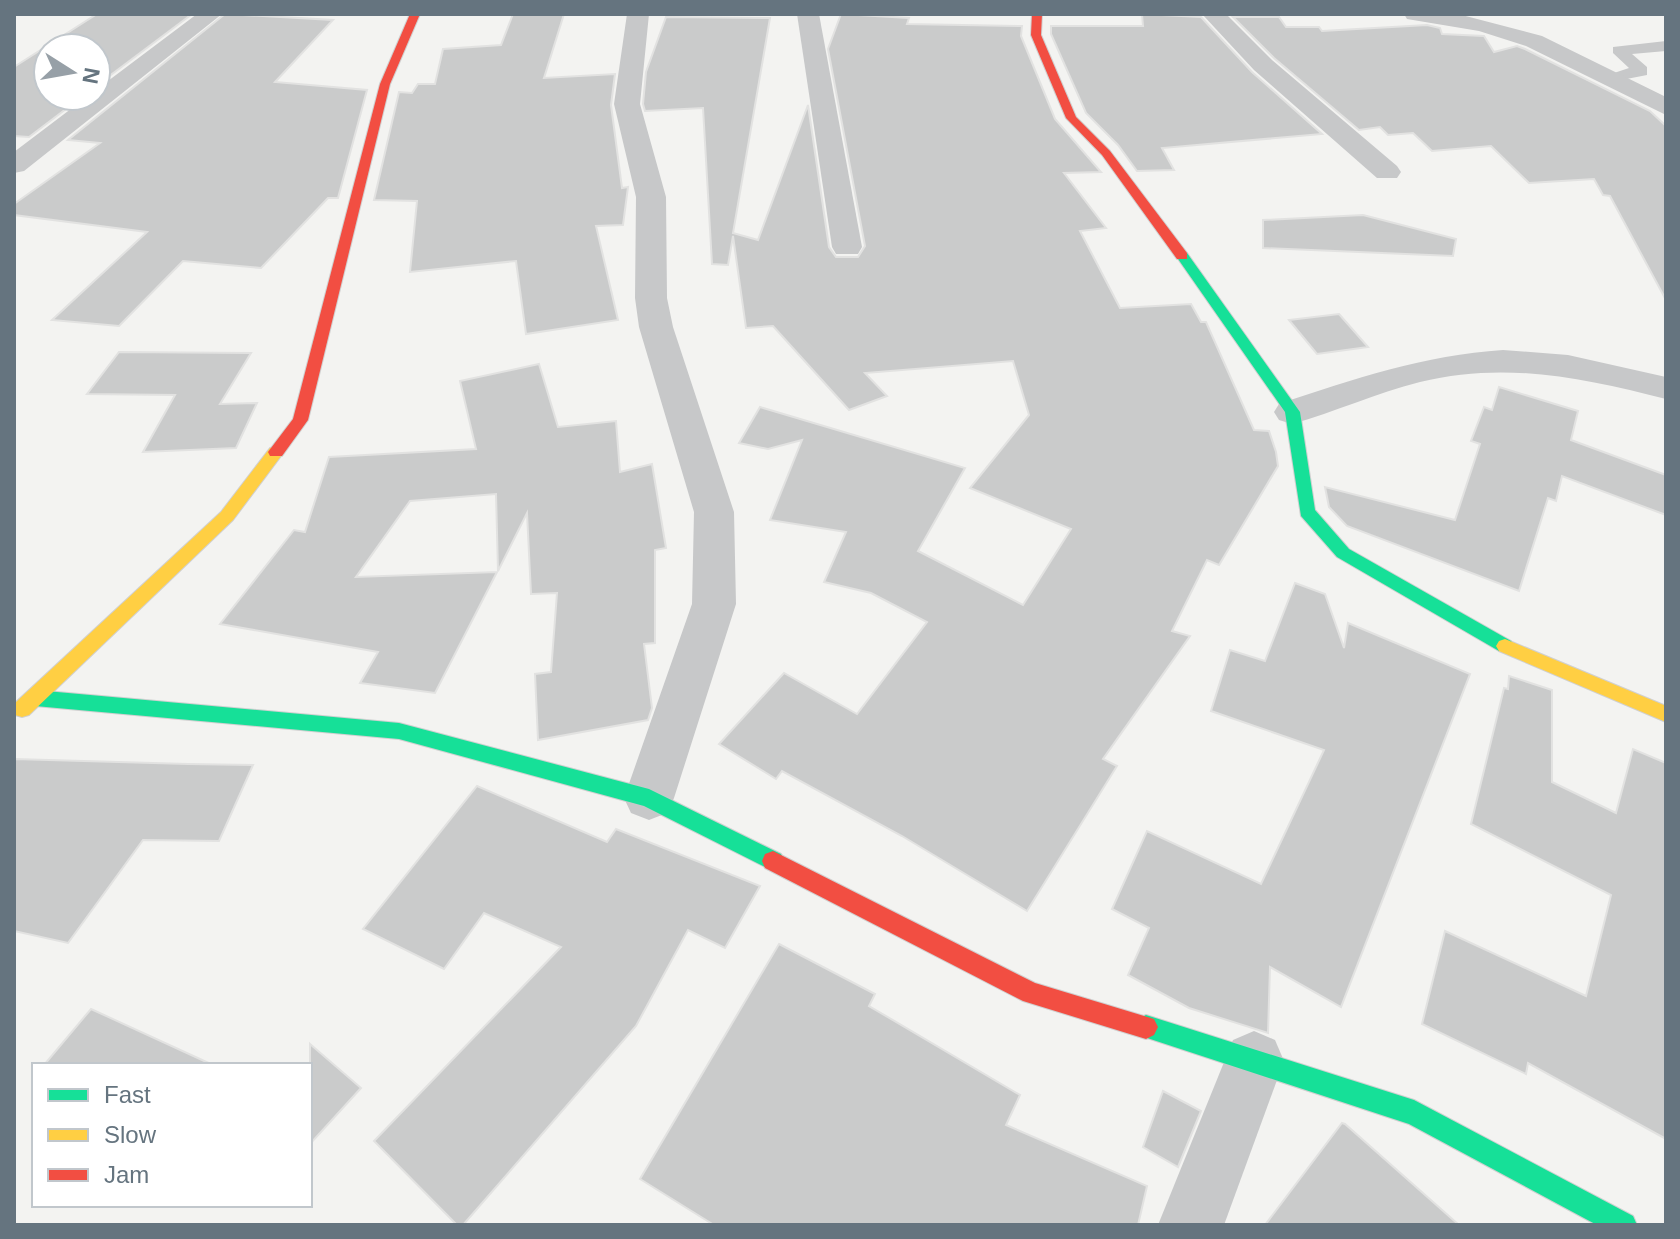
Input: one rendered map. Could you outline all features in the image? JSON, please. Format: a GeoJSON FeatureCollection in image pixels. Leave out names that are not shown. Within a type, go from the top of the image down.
{"type":"FeatureCollection","features":[{"type":"Feature","properties":{"kind":"street"},"geometry":{"type":"LineString","coordinates":[[14,165],[211,14]]}},
{"type":"Feature","properties":{"kind":"street"},"geometry":{"type":"LineString","coordinates":[[14,716],[227,516],[300,420],[385,84],[415,14]]}},
{"type":"Feature","properties":{"kind":"street"},"geometry":{"type":"LineString","coordinates":[[638,14],[627,104],[651,197],[651,298],[656,327],[714,512],[714,604],[649,798]]}},
{"type":"Feature","properties":{"kind":"street"},"geometry":{"type":"LineString","coordinates":[[808,14],[847,247]]}},
{"type":"Feature","properties":{"kind":"street"},"geometry":{"type":"LineString","coordinates":[[1037,14],[1036,35],[1071,118],[1106,153],[1237,331],[1292,412],[1307,512],[1343,553],[1411,595],[1526,658],[1666,714]]}},
{"type":"Feature","properties":{"kind":"street"},"geometry":{"type":"LineString","coordinates":[[1213,14],[1263,65],[1387,172]]}},
{"type":"Feature","properties":{"kind":"street"},"geometry":{"type":"LineString","coordinates":[[1415,14],[1483,25],[1534,41],[1666,107]]}},
{"type":"Feature","properties":{"kind":"street"},"geometry":{"type":"LineString","coordinates":[[1522,14],[1534,41]]}},
{"type":"Feature","properties":{"kind":"street"},"geometry":{"type":"LineString","coordinates":[[1292,412],[1405,373],[1498,360],[1568,365],[1666,388]]}},
{"type":"Feature","properties":{"kind":"street"},"geometry":{"type":"LineString","coordinates":[[35,698],[399,731],[649,798],[1031,993],[1414,1113],[1624,1225]]}},
{"type":"Feature","properties":{"kind":"street"},"geometry":{"type":"LineString","coordinates":[[1191,1225],[1254,1061]]}},
{"type":"Feature","properties":{"kind":"lane"},"geometry":{"type":"LineString","coordinates":[[1611,77],[1641,71],[1619,50],[1666,46]]}},
{"type":"Feature","properties":{"kind":"building"},"geometry":{"type":"Polygon","coordinates":[[[97,14],[192,14],[112,74],[112,32],[69,32],[97,14]]]}},
{"type":"Feature","properties":{"kind":"building"},"geometry":{"type":"Polygon","coordinates":[[[225,14],[333,20],[275,82],[367,90],[338,198],[328,198],[261,268],[183,261],[119,326],[52,320],[147,232],[14,215],[14,204],[100,143],[68,140],[103,112],[112,112],[112,105],[225,14]]]}},
{"type":"Feature","properties":{"kind":"building"},"geometry":{"type":"Polygon","coordinates":[[[513,14],[564,14],[544,78],[615,74],[611,105],[622,188],[628,187],[623,225],[596,226],[618,320],[526,334],[516,261],[410,272],[417,201],[374,200],[399,92],[412,93],[418,84],[435,84],[443,49],[501,45],[513,14]]]}},
{"type":"Feature","properties":{"kind":"building"},"geometry":{"type":"Polygon","coordinates":[[[841,14],[909,18],[907,24],[1022,26],[1021,36],[1055,119],[1101,172],[1064,173],[1106,228],[1080,231],[1120,308],[1191,304],[1201,322],[1206,322],[1254,430],[1269,431],[1276,452],[1278,466],[1219,565],[1207,560],[1172,631],[1190,636],[1103,759],[1117,766],[1027,911],[902,836],[782,771],[776,779],[719,744],[784,673],[857,714],[927,622],[871,593],[824,582],[846,532],[770,520],[802,440],[768,449],[739,443],[760,407],[965,468],[918,551],[1023,605],[1071,529],[970,488],[1029,415],[1013,361],[865,373],[887,396],[849,410],[773,326],[746,328],[733,236],[728,265],[712,264],[703,108],[645,111],[643,104],[646,72],[666,17],[770,18],[733,233],[758,240],[808,105],[829,247],[836,257],[858,257],[865,246],[828,49],[841,14]]]}},
{"type":"Feature","properties":{"kind":"building"},"geometry":{"type":"Polygon","coordinates":[[[1142,14],[1201,17],[1252,72],[1322,134],[1162,148],[1174,170],[1137,171],[1118,145],[1086,113],[1051,34],[1051,26],[1143,26],[1142,14]]]}},
{"type":"Feature","properties":{"kind":"building"},"geometry":{"type":"Polygon","coordinates":[[[1233,17],[1279,17],[1286,27],[1319,27],[1322,31],[1427,25],[1440,28],[1442,34],[1484,36],[1494,52],[1517,46],[1525,49],[1650,111],[1666,126],[1666,300],[1610,196],[1603,195],[1594,179],[1529,183],[1491,146],[1432,151],[1413,133],[1388,135],[1380,127],[1359,130],[1274,58],[1233,17]]]}},
{"type":"Feature","properties":{"kind":"building"},"geometry":{"type":"Polygon","coordinates":[[[32,56],[32,112],[62,112],[29,137],[14,136],[14,67],[32,56]]]}},
{"type":"Feature","properties":{"kind":"building"},"geometry":{"type":"Polygon","coordinates":[[[1363,215],[1456,239],[1453,256],[1263,248],[1263,220],[1363,215]]]}},
{"type":"Feature","properties":{"kind":"building"},"geometry":{"type":"Polygon","coordinates":[[[1339,314],[1368,347],[1317,354],[1289,320],[1339,314]]]}},
{"type":"Feature","properties":{"kind":"building"},"geometry":{"type":"Polygon","coordinates":[[[119,352],[251,353],[220,404],[257,403],[236,448],[143,452],[175,395],[87,394],[119,352]]]}},
{"type":"Feature","properties":{"kind":"building"},"geometry":{"type":"Polygon","coordinates":[[[539,364],[558,427],[616,421],[620,472],[652,464],[666,548],[655,550],[655,643],[644,644],[652,708],[648,720],[538,740],[535,674],[551,672],[557,593],[531,594],[527,513],[498,571],[496,494],[410,501],[356,577],[497,572],[435,693],[360,683],[378,652],[220,624],[294,530],[305,532],[329,457],[476,449],[460,381],[539,364]]]}},
{"type":"Feature","properties":{"kind":"building"},"geometry":{"type":"Polygon","coordinates":[[[1499,387],[1578,411],[1571,440],[1666,475],[1666,515],[1562,476],[1556,501],[1548,498],[1519,591],[1347,526],[1329,507],[1325,487],[1455,520],[1480,444],[1471,441],[1484,407],[1492,410],[1499,387]]]}},
{"type":"Feature","properties":{"kind":"building"},"geometry":{"type":"Polygon","coordinates":[[[1295,583],[1325,594],[1344,648],[1348,623],[1470,674],[1341,1007],[1270,967],[1268,1033],[1189,1008],[1128,975],[1149,928],[1112,909],[1147,831],[1261,884],[1324,750],[1211,711],[1230,650],[1265,661],[1295,583]]]}},
{"type":"Feature","properties":{"kind":"building"},"geometry":{"type":"Polygon","coordinates":[[[1509,676],[1552,690],[1552,782],[1616,813],[1633,749],[1666,763],[1666,1139],[1528,1063],[1526,1074],[1422,1024],[1445,931],[1586,996],[1611,895],[1471,824],[1509,676]]]}},
{"type":"Feature","properties":{"kind":"building"},"geometry":{"type":"Polygon","coordinates":[[[14,759],[253,765],[219,841],[143,840],[68,943],[14,931],[14,759]]]}},
{"type":"Feature","properties":{"kind":"building"},"geometry":{"type":"Polygon","coordinates":[[[477,786],[607,842],[616,829],[760,886],[725,948],[688,930],[636,1026],[463,1225],[457,1225],[374,1141],[561,947],[484,913],[444,969],[363,929],[477,786]]]}},
{"type":"Feature","properties":{"kind":"building"},"geometry":{"type":"Polygon","coordinates":[[[779,944],[875,994],[869,1006],[1020,1095],[1006,1125],[1147,1186],[1138,1225],[714,1225],[640,1179],[779,944]]]}},
{"type":"Feature","properties":{"kind":"building"},"geometry":{"type":"Polygon","coordinates":[[[91,1009],[209,1063],[46,1063],[91,1009]]]}},
{"type":"Feature","properties":{"kind":"building"},"geometry":{"type":"Polygon","coordinates":[[[310,1044],[361,1088],[312,1142],[312,1063],[310,1044]]]}},
{"type":"Feature","properties":{"kind":"building"},"geometry":{"type":"Polygon","coordinates":[[[1163,1091],[1201,1111],[1178,1167],[1143,1147],[1163,1091]]]}},
{"type":"Feature","properties":{"kind":"building"},"geometry":{"type":"Polygon","coordinates":[[[1342,1123],[1345,1124],[1459,1225],[1265,1225],[1342,1123]]]}},
{"type":"Feature","properties":{"kind":"traffic: fast"},"geometry":{"type":"LineString","coordinates":[[1182,256],[1292,412],[1307,512],[1343,553],[1505,646]]}},
{"type":"Feature","properties":{"kind":"traffic: fast"},"geometry":{"type":"LineString","coordinates":[[35,698],[399,731],[649,798],[773,861]]}},
{"type":"Feature","properties":{"kind":"traffic: fast"},"geometry":{"type":"LineString","coordinates":[[1146,1027],[1414,1113],[1624,1225]]}},
{"type":"Feature","properties":{"kind":"traffic: slow"},"geometry":{"type":"LineString","coordinates":[[22,709],[227,516],[276,452]]}},
{"type":"Feature","properties":{"kind":"traffic: slow"},"geometry":{"type":"LineString","coordinates":[[1505,646],[1666,714]]}},
{"type":"Feature","properties":{"kind":"traffic: jam"},"geometry":{"type":"LineString","coordinates":[[276,452],[300,420],[385,84],[415,14]]}},
{"type":"Feature","properties":{"kind":"traffic: jam"},"geometry":{"type":"LineString","coordinates":[[1037,14],[1036,35],[1071,118],[1106,153],[1182,256]]}},
{"type":"Feature","properties":{"kind":"traffic: jam"},"geometry":{"type":"LineString","coordinates":[[773,861],[1031,993],[1146,1027]]}}]}
